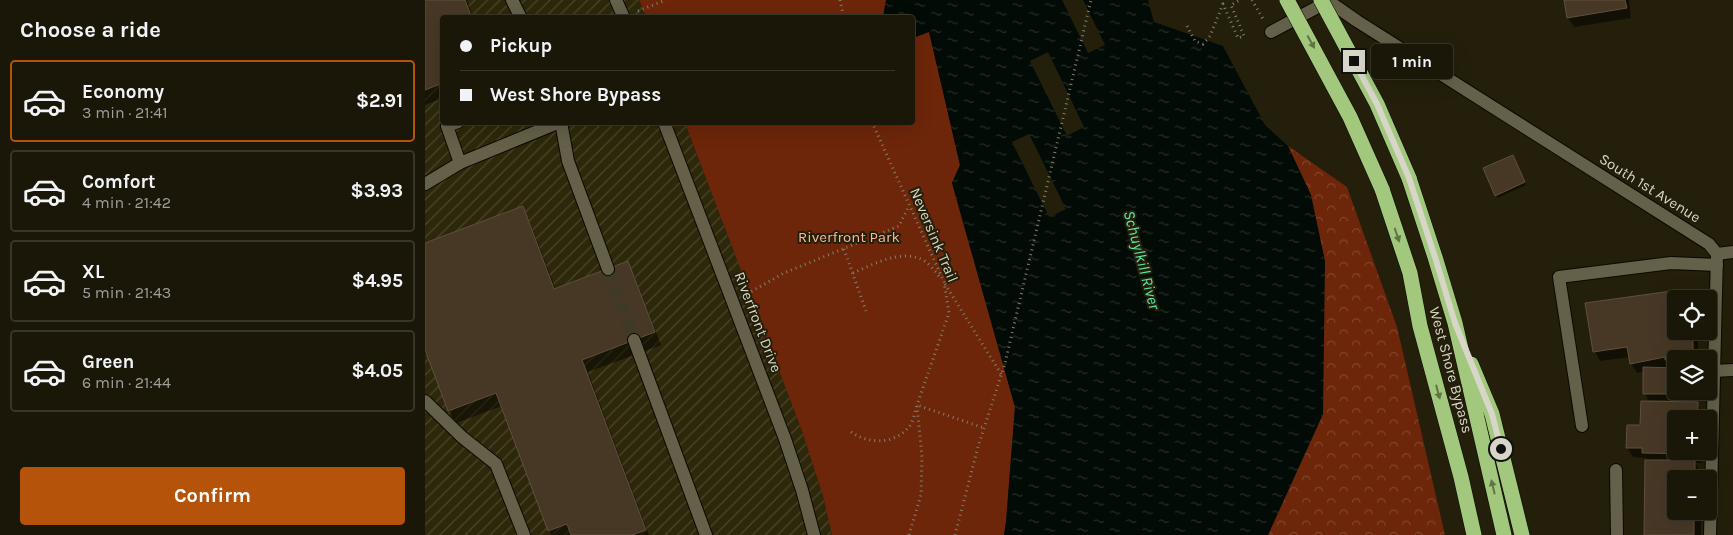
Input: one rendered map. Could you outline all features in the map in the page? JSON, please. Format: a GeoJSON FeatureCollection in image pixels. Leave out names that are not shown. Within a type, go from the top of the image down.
{"type":"FeatureCollection","features":[{"type":"Feature","properties":{"kind":"highway","name":"West Shore Bypass"},"geometry":{"type":"LineString","coordinates":[[1287,0],[1350,117],[1382,189],[1410,273],[1420,326],[1461,477],[1474,535]]}},
{"type":"Feature","properties":{"kind":"highway","name":"West Shore Bypass"},"geometry":{"type":"LineString","coordinates":[[1326,0],[1377,104],[1409,178],[1455,323],[1504,535]]}},
{"type":"Feature","properties":{"kind":"highway"},"geometry":{"type":"LineString","coordinates":[[1455,323],[1492,414],[1522,535]]}},
{"type":"Feature","properties":{"kind":"street"},"geometry":{"type":"LineString","coordinates":[[512,0],[520,15]]}},
{"type":"Feature","properties":{"kind":"street"},"geometry":{"type":"LineString","coordinates":[[616,0],[622,15]]}},
{"type":"Feature","properties":{"kind":"street"},"geometry":{"type":"LineString","coordinates":[[1271,32],[1326,0]]}},
{"type":"Feature","properties":{"kind":"street","name":"South 1st Avenue"},"geometry":{"type":"LineString","coordinates":[[1326,0],[1709,244],[1717,260]]}},
{"type":"Feature","properties":{"kind":"street"},"geometry":{"type":"LineString","coordinates":[[450,125],[447,126],[460,163]]}},
{"type":"Feature","properties":{"kind":"street"},"geometry":{"type":"LineString","coordinates":[[425,184],[460,163],[553,125]]}},
{"type":"Feature","properties":{"kind":"street"},"geometry":{"type":"LineString","coordinates":[[561,125],[567,161],[607,269]]}},
{"type":"Feature","properties":{"kind":"street","name":"Riverfront Drive"},"geometry":{"type":"LineString","coordinates":[[665,125],[785,439],[803,490],[814,535]]}},
{"type":"Feature","properties":{"kind":"street"},"geometry":{"type":"LineString","coordinates":[[1582,426],[1559,277],[1671,263],[1717,260],[1733,252]]}},
{"type":"Feature","properties":{"kind":"street"},"geometry":{"type":"LineString","coordinates":[[1715,350],[1717,260]]}},
{"type":"Feature","properties":{"kind":"street"},"geometry":{"type":"LineString","coordinates":[[634,340],[706,535]]}},
{"type":"Feature","properties":{"kind":"street"},"geometry":{"type":"LineString","coordinates":[[1717,371],[1733,370]]}},
{"type":"Feature","properties":{"kind":"street"},"geometry":{"type":"LineString","coordinates":[[1710,535],[1713,400]]}},
{"type":"Feature","properties":{"kind":"street"},"geometry":{"type":"LineString","coordinates":[[425,401],[462,437],[496,464],[524,535]]}},
{"type":"Feature","properties":{"kind":"street"},"geometry":{"type":"LineString","coordinates":[[1616,470],[1617,535]]}},
{"type":"Feature","properties":{"kind":"path"},"geometry":{"type":"LineString","coordinates":[[628,15],[666,0]]}},
{"type":"Feature","properties":{"kind":"path"},"geometry":{"type":"LineString","coordinates":[[840,0],[843,15]]}},
{"type":"Feature","properties":{"kind":"path"},"geometry":{"type":"LineString","coordinates":[[955,535],[984,428],[1005,363],[1091,0]]}},
{"type":"Feature","properties":{"kind":"path"},"geometry":{"type":"LineString","coordinates":[[1187,26],[1195,41],[1203,44],[1210,36],[1223,4],[1238,38],[1244,36],[1231,5],[1240,0]]}},
{"type":"Feature","properties":{"kind":"path","name":"Neversink Trail"},"geometry":{"type":"LineString","coordinates":[[873,125],[944,282],[949,313],[917,405],[922,456],[921,495],[909,535]]}},
{"type":"Feature","properties":{"kind":"path"},"geometry":{"type":"LineString","coordinates":[[733,302],[785,273],[899,226],[909,206]]}},
{"type":"Feature","properties":{"kind":"path"},"geometry":{"type":"LineString","coordinates":[[844,249],[866,311]]}},
{"type":"Feature","properties":{"kind":"path"},"geometry":{"type":"LineString","coordinates":[[853,273],[875,263],[901,256],[919,258],[930,266],[944,282],[1001,374]]}},
{"type":"Feature","properties":{"kind":"path"},"geometry":{"type":"LineString","coordinates":[[851,432],[862,439],[877,442],[895,438],[909,426],[917,405],[984,428]]}},
{"type":"Feature","properties":{"kind":"shaded area"},"geometry":{"type":"Polygon","coordinates":[[[425,0],[639,0],[645,15],[440,15],[440,125],[686,125],[802,431],[823,496],[832,535],[425,535],[425,0]]]}},
{"type":"Feature","properties":{"kind":"green space"},"geometry":{"type":"Polygon","coordinates":[[[639,0],[886,0],[884,15],[645,15],[639,0]]]}},
{"type":"Feature","properties":{"kind":"green space","name":"Riverfront Park"},"geometry":{"type":"Polygon","coordinates":[[[929,31],[960,165],[952,183],[1015,407],[1004,535],[832,535],[823,496],[802,431],[686,125],[915,125],[915,37],[929,31]]]}},
{"type":"Feature","properties":{"kind":"green space"},"geometry":{"type":"Polygon","coordinates":[[[1288,146],[1347,187],[1397,327],[1445,535],[1268,535],[1323,414],[1311,195],[1288,146]]]}},
{"type":"Feature","properties":{"kind":"water","name":"Schuylkill River"},"geometry":{"type":"Polygon","coordinates":[[[886,0],[1062,0],[1088,53],[1105,45],[1083,0],[1148,0],[1154,22],[1223,46],[1265,125],[1288,146],[1311,195],[1325,261],[1323,414],[1268,535],[1004,535],[1015,407],[952,183],[960,165],[929,32],[915,37],[915,15],[883,15],[886,0]],[[1048,52],[1030,61],[1067,136],[1084,127],[1048,52]],[[1029,134],[1012,142],[1049,217],[1066,209],[1029,134]]]}},
{"type":"Feature","properties":{"kind":"building"},"geometry":{"type":"Polygon","coordinates":[[[425,0],[465,0],[471,15],[440,15],[440,84],[425,90],[425,0]]]}},
{"type":"Feature","properties":{"kind":"building"},"geometry":{"type":"Polygon","coordinates":[[[1564,0],[1625,0],[1627,8],[1567,18],[1564,0]]]}},
{"type":"Feature","properties":{"kind":"building"},"geometry":{"type":"Polygon","coordinates":[[[1513,155],[1525,182],[1495,196],[1483,168],[1513,155]]]}},
{"type":"Feature","properties":{"kind":"building"},"geometry":{"type":"Polygon","coordinates":[[[523,206],[554,289],[628,261],[655,332],[582,360],[646,530],[632,535],[571,535],[567,524],[548,531],[496,393],[448,411],[425,350],[425,243],[523,206]]]}},
{"type":"Feature","properties":{"kind":"building"},"geometry":{"type":"Polygon","coordinates":[[[1667,292],[1667,340],[1693,340],[1693,350],[1667,350],[1667,360],[1665,360],[1665,357],[1630,364],[1627,347],[1593,352],[1585,303],[1667,292]]]}},
{"type":"Feature","properties":{"kind":"building"},"geometry":{"type":"Polygon","coordinates":[[[1643,367],[1667,368],[1667,394],[1643,394],[1643,367]]]}},
{"type":"Feature","properties":{"kind":"building"},"geometry":{"type":"Polygon","coordinates":[[[1641,401],[1698,402],[1698,410],[1667,410],[1667,453],[1642,453],[1642,448],[1626,448],[1627,425],[1640,425],[1641,401]]]}},
{"type":"Feature","properties":{"kind":"building"},"geometry":{"type":"Polygon","coordinates":[[[1645,460],[1695,460],[1695,470],[1667,470],[1667,520],[1694,520],[1694,535],[1644,535],[1645,460]]]}},
{"type":"Feature","properties":{"kind":"tunnel"},"geometry":{"type":"LineString","coordinates":[[608,269],[634,340]]}},
{"type":"Feature","properties":{"kind":"route"},"geometry":{"type":"LineString","coordinates":[[1354,61],[1377,104],[1409,178],[1455,323],[1492,414],[1501,449]]}}]}
